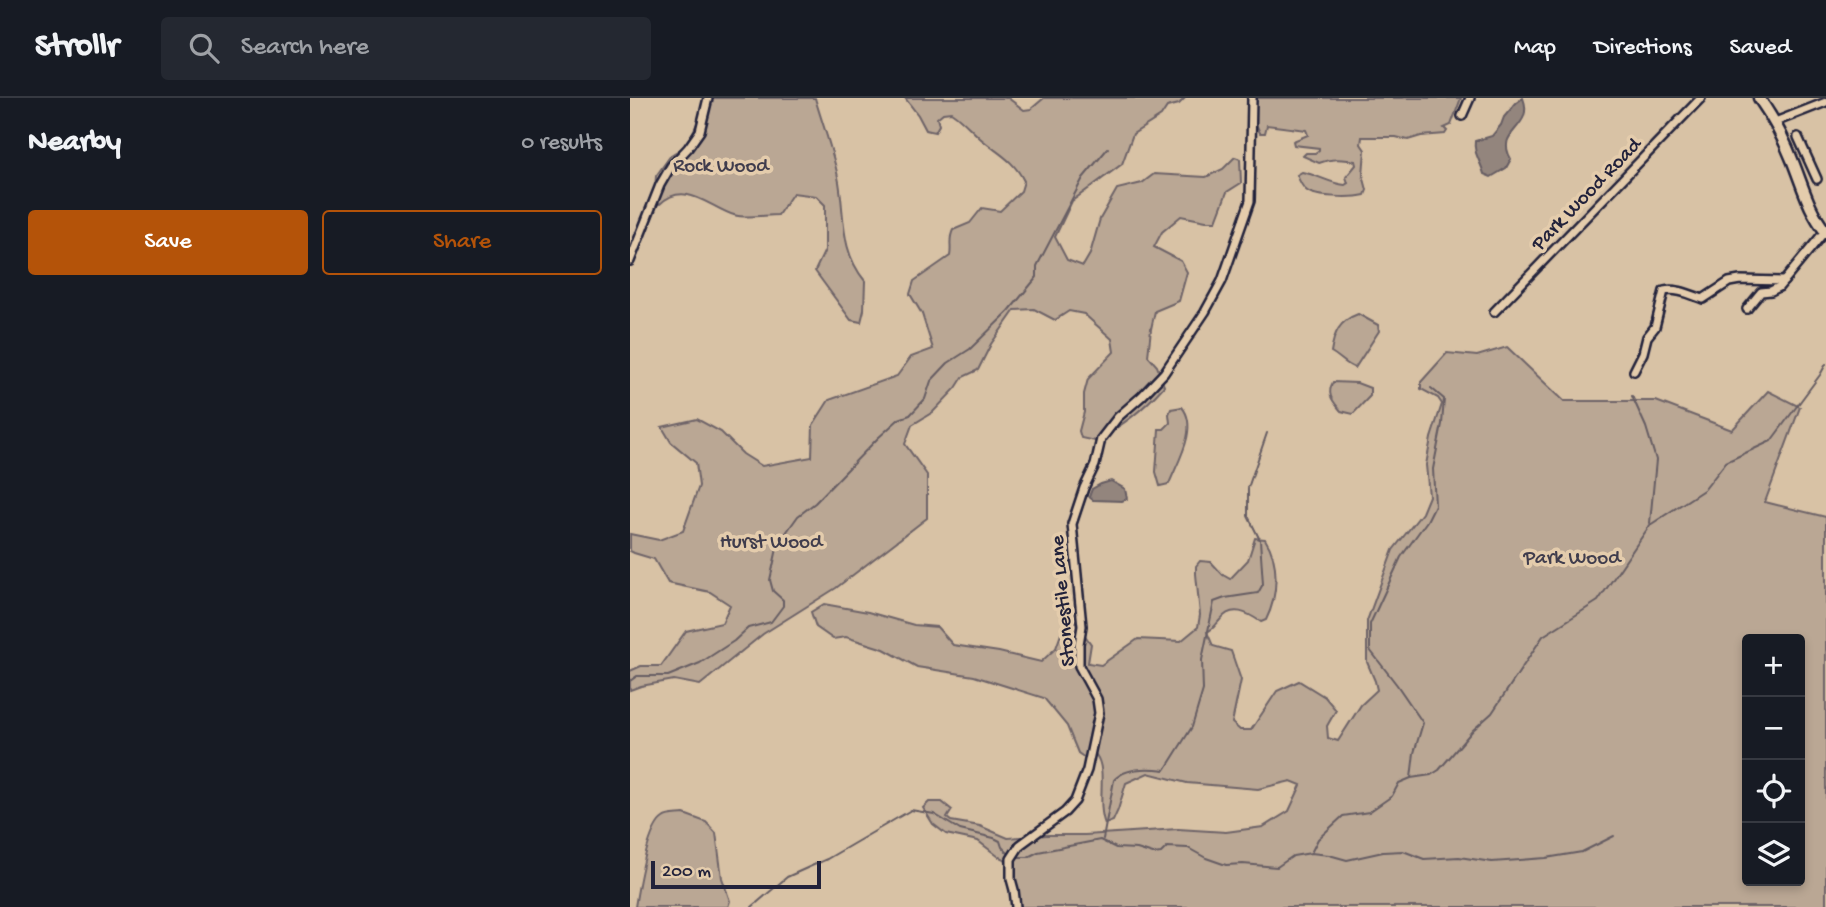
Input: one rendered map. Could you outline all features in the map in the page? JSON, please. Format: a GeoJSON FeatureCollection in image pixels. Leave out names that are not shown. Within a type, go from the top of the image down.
{"type":"FeatureCollection","features":[{"type":"Feature","properties":{"kind":"main road"},"geometry":{"type":"LineString","coordinates":[[1759,98],[1775,122],[1803,192],[1826,232]]}},
{"type":"Feature","properties":{"kind":"street"},"geometry":{"type":"LineString","coordinates":[[630,261],[660,186],[671,166],[700,131],[708,98]]}},
{"type":"Feature","properties":{"kind":"street","name":"Stonestile Lane"},"geometry":{"type":"LineString","coordinates":[[1016,907],[1011,859],[1020,845],[1065,813],[1075,801],[1087,770],[1099,713],[1097,699],[1079,666],[1082,626],[1072,524],[1095,465],[1101,439],[1118,417],[1164,373],[1205,312],[1222,281],[1250,201],[1252,98]]}},
{"type":"Feature","properties":{"kind":"street"},"geometry":{"type":"LineString","coordinates":[[1462,116],[1470,98]]}},
{"type":"Feature","properties":{"kind":"street","name":"Park Wood Road"},"geometry":{"type":"LineString","coordinates":[[1494,313],[1701,98]]}},
{"type":"Feature","properties":{"kind":"street"},"geometry":{"type":"LineString","coordinates":[[1775,122],[1826,102]]}},
{"type":"Feature","properties":{"kind":"street"},"geometry":{"type":"LineString","coordinates":[[1798,136],[1817,179]]}},
{"type":"Feature","properties":{"kind":"street"},"geometry":{"type":"LineString","coordinates":[[1793,162],[1807,158]]}},
{"type":"Feature","properties":{"kind":"street"},"geometry":{"type":"LineString","coordinates":[[1747,309],[1761,292],[1779,287],[1826,232]]}},
{"type":"Feature","properties":{"kind":"street"},"geometry":{"type":"LineString","coordinates":[[1634,371],[1647,337],[1655,327],[1664,291],[1689,293],[1703,299],[1729,282],[1784,281]]}},
{"type":"Feature","properties":{"kind":"green space","name":"Rock Wood"},"geometry":{"type":"Polygon","coordinates":[[[703,98],[815,98],[837,172],[847,246],[865,281],[861,322],[851,320],[815,271],[825,250],[825,205],[816,196],[793,193],[778,215],[750,217],[734,215],[688,195],[679,194],[660,204],[654,203],[656,176],[671,155],[687,145],[700,117],[703,98]]]}},
{"type":"Feature","properties":{"kind":"green space","name":"Hurst Wood"},"geometry":{"type":"Polygon","coordinates":[[[905,98],[1008,98],[1024,110],[1031,109],[1044,98],[1185,98],[1179,104],[1167,107],[1161,116],[1133,134],[1122,164],[1072,201],[1055,237],[1067,260],[1083,266],[1090,254],[1100,219],[1117,189],[1142,183],[1154,174],[1206,177],[1223,169],[1235,157],[1240,159],[1241,183],[1227,192],[1216,221],[1181,216],[1162,232],[1154,247],[1181,261],[1187,272],[1179,301],[1155,311],[1151,329],[1148,356],[1157,366],[1164,386],[1140,410],[1105,435],[1095,441],[1081,438],[1079,431],[1088,379],[1114,352],[1112,339],[1084,314],[1069,311],[1055,320],[1034,309],[1015,310],[991,344],[978,370],[963,377],[933,412],[912,425],[905,444],[927,475],[927,518],[836,588],[763,634],[700,685],[674,680],[630,690],[630,671],[641,666],[661,666],[686,631],[722,623],[730,605],[710,592],[668,583],[654,559],[630,551],[630,534],[659,540],[683,531],[699,486],[696,463],[671,442],[662,427],[697,419],[721,432],[743,454],[762,466],[812,457],[813,425],[829,400],[897,376],[911,357],[933,349],[922,314],[910,294],[914,281],[950,256],[953,230],[970,223],[982,208],[1000,211],[1021,191],[1024,181],[1015,167],[959,118],[951,112],[943,113],[937,118],[939,125],[935,132],[926,130],[905,98]]]}},
{"type":"Feature","properties":{"kind":"green space"},"geometry":{"type":"Polygon","coordinates":[[[1249,98],[1461,98],[1451,125],[1444,128],[1447,131],[1445,134],[1408,140],[1396,137],[1362,137],[1361,144],[1365,150],[1363,175],[1367,190],[1365,195],[1343,197],[1310,193],[1303,187],[1297,175],[1302,172],[1345,185],[1348,183],[1346,177],[1356,165],[1355,161],[1337,159],[1319,163],[1303,156],[1319,150],[1294,145],[1293,141],[1308,135],[1306,130],[1267,125],[1265,133],[1260,133],[1248,106],[1249,98]]]}},
{"type":"Feature","properties":{"kind":"green space"},"geometry":{"type":"Polygon","coordinates":[[[1358,314],[1378,325],[1379,331],[1355,368],[1331,352],[1338,328],[1358,314]]]}},
{"type":"Feature","properties":{"kind":"green space","name":"Park Wood"},"geometry":{"type":"Polygon","coordinates":[[[1507,347],[1564,401],[1656,401],[1732,430],[1768,391],[1800,407],[1765,502],[1826,517],[1826,907],[1020,907],[1013,863],[999,857],[978,841],[946,834],[933,824],[923,808],[929,802],[942,802],[952,810],[947,818],[951,821],[980,826],[1008,838],[1178,829],[1226,832],[1263,827],[1289,811],[1301,785],[1291,781],[1258,789],[1187,783],[1148,773],[1126,783],[1113,821],[1105,824],[1101,807],[1101,770],[1096,755],[1085,758],[1078,753],[1067,726],[1044,698],[974,676],[917,667],[884,649],[846,637],[833,639],[816,627],[811,612],[824,604],[868,612],[914,625],[937,627],[953,645],[1041,662],[1056,648],[1066,620],[1074,620],[1091,644],[1088,663],[1101,665],[1138,639],[1181,641],[1198,627],[1200,615],[1196,566],[1200,561],[1211,562],[1230,579],[1248,560],[1255,538],[1265,539],[1273,558],[1276,579],[1266,620],[1261,622],[1245,613],[1230,612],[1207,632],[1213,646],[1231,651],[1241,680],[1232,723],[1240,730],[1251,730],[1277,691],[1299,681],[1325,697],[1336,710],[1327,726],[1328,738],[1338,741],[1361,705],[1377,690],[1367,662],[1367,621],[1393,550],[1422,513],[1429,496],[1426,465],[1442,404],[1438,398],[1421,389],[1421,382],[1447,353],[1477,356],[1507,347]]]}},
{"type":"Feature","properties":{"kind":"green space"},"geometry":{"type":"Polygon","coordinates":[[[1333,382],[1357,383],[1370,388],[1370,396],[1353,414],[1341,411],[1330,394],[1333,382]]]}},
{"type":"Feature","properties":{"kind":"green space"},"geometry":{"type":"Polygon","coordinates":[[[1182,407],[1187,415],[1188,435],[1169,484],[1160,486],[1156,472],[1159,429],[1164,429],[1170,423],[1171,409],[1182,407]]]}},
{"type":"Feature","properties":{"kind":"green space"},"geometry":{"type":"Polygon","coordinates":[[[684,814],[706,822],[716,833],[722,878],[730,901],[728,907],[635,907],[653,833],[665,817],[684,814]]]}},
{"type":"Feature","properties":{"kind":"shaded area"},"geometry":{"type":"Polygon","coordinates":[[[1523,98],[1524,117],[1507,142],[1511,159],[1506,168],[1491,177],[1484,174],[1476,154],[1475,141],[1492,136],[1504,117],[1523,98]]]}},
{"type":"Feature","properties":{"kind":"shaded area"},"geometry":{"type":"Polygon","coordinates":[[[1111,481],[1125,489],[1127,499],[1093,500],[1089,497],[1092,489],[1111,481]]]}},
{"type":"Feature","properties":{"kind":"waterway"},"geometry":{"type":"LineString","coordinates":[[630,681],[637,676],[668,676],[700,663],[734,641],[748,628],[771,622],[783,606],[783,600],[773,591],[770,580],[778,544],[798,516],[815,503],[899,419],[910,415],[925,399],[931,381],[948,363],[970,349],[1009,311],[1037,277],[1037,266],[1083,178],[1108,148]]}},
{"type":"Feature","properties":{"kind":"waterway"},"geometry":{"type":"LineString","coordinates":[[1311,853],[1318,839],[1343,816],[1369,812],[1392,796],[1399,783],[1431,775],[1439,770],[1473,730],[1492,713],[1543,636],[1598,601],[1650,525],[1705,489],[1726,462],[1771,441],[1826,364]]}},
{"type":"Feature","properties":{"kind":"waterway"},"geometry":{"type":"LineString","coordinates":[[1411,778],[1414,753],[1423,723],[1370,650],[1370,624],[1401,557],[1435,505],[1433,469],[1444,399],[1431,388]]}},
{"type":"Feature","properties":{"kind":"waterway"},"geometry":{"type":"LineString","coordinates":[[1632,396],[1646,427],[1656,460],[1650,523]]}},
{"type":"Feature","properties":{"kind":"waterway"},"geometry":{"type":"LineString","coordinates":[[1103,839],[1114,780],[1131,771],[1165,770],[1192,727],[1203,690],[1202,660],[1214,602],[1258,593],[1263,584],[1260,540],[1248,516],[1248,488],[1267,433]]}},
{"type":"Feature","properties":{"kind":"waterway"},"geometry":{"type":"LineString","coordinates":[[752,907],[787,877],[827,859],[911,810],[934,814],[960,830],[994,838],[1000,841],[1009,854]]}},
{"type":"Feature","properties":{"kind":"waterway"},"geometry":{"type":"LineString","coordinates":[[1018,857],[1100,840],[1116,848],[1137,849],[1153,854],[1161,853],[1167,847],[1188,848],[1226,865],[1277,867],[1293,856],[1311,853],[1347,860],[1383,852],[1403,851],[1424,859],[1459,857],[1492,862],[1582,852],[1614,836]]}}]}
